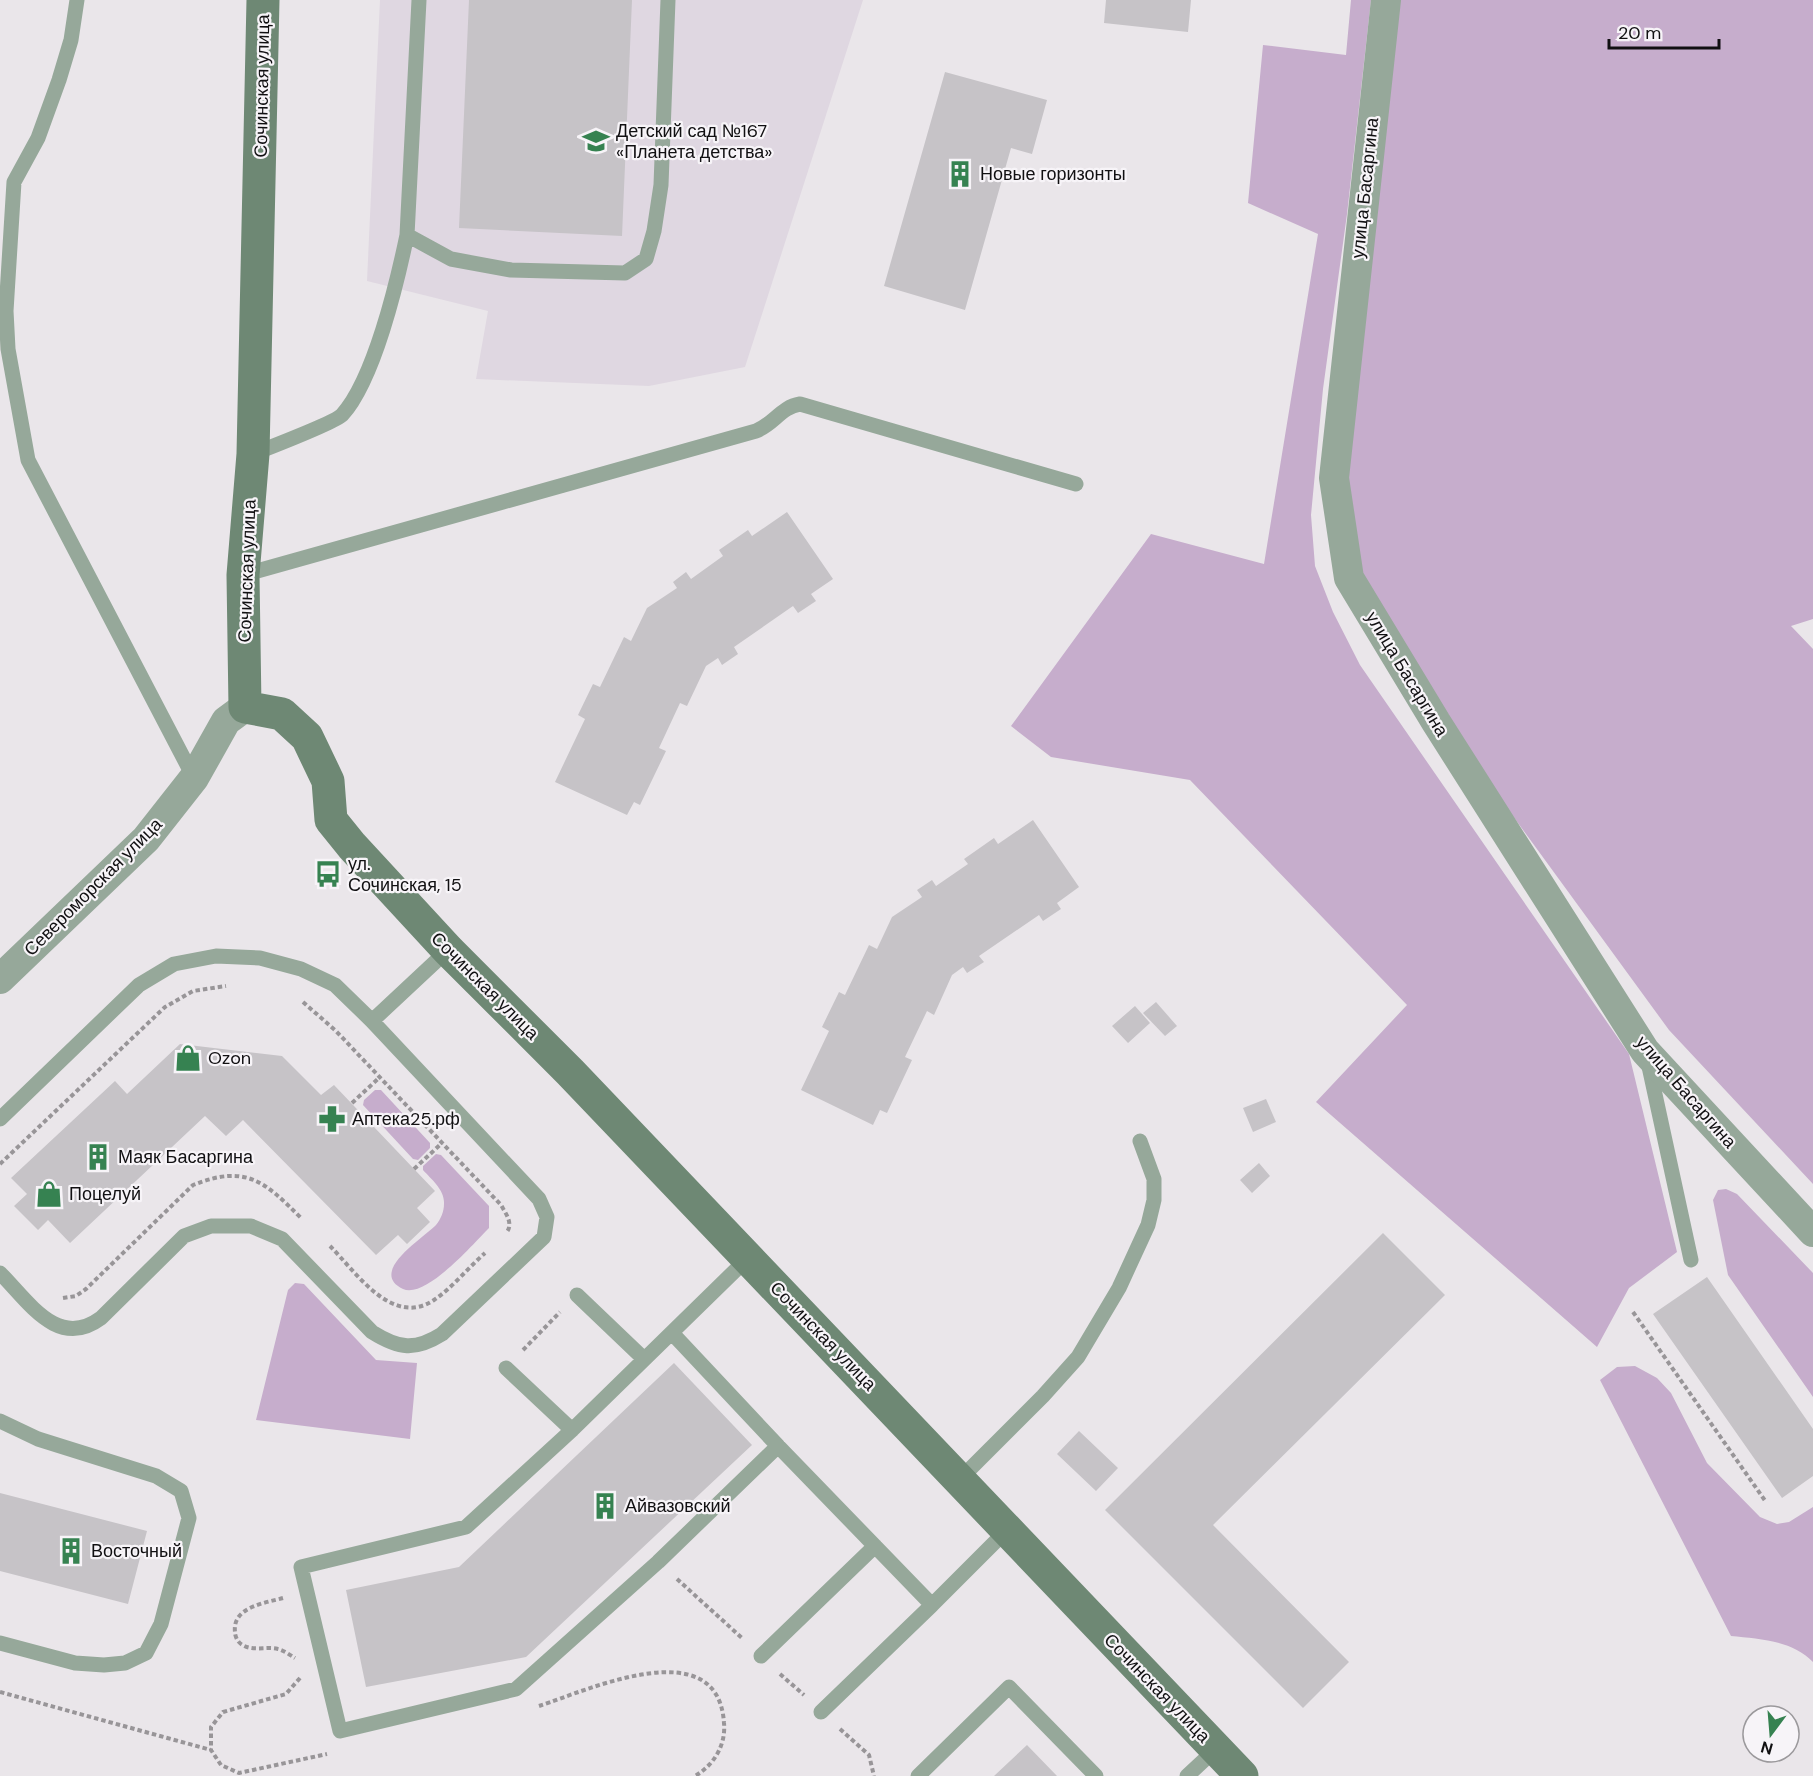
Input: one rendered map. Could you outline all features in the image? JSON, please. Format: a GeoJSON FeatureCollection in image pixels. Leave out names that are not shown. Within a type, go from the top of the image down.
{"type":"FeatureCollection","features":[{"type":"Feature","properties":{"kind":"street","name":"Сочинская улица"},"geometry":{"type":"LineString","coordinates":[[263,0],[253,454],[243,575],[245,707],[282,714],[307,737],[328,781],[331,820],[448,950],[570,1072],[1242,1776]]}},
{"type":"Feature","properties":{"kind":"street","name":"улица Басаргина"},"geometry":{"type":"LineString","coordinates":[[1386,0],[1334,478],[1350,578],[1436,722],[1646,1051],[1813,1233]]}},
{"type":"Feature","properties":{"kind":"street","name":"Североморская улица"},"geometry":{"type":"LineString","coordinates":[[0,979],[146,839],[194,778],[226,720],[245,707]]}},
{"type":"Feature","properties":{"kind":"lane"},"geometry":{"type":"LineString","coordinates":[[77,0],[71,40],[59,80],[38,138],[14,182],[6,311],[8,349],[28,460],[194,778]]}},
{"type":"Feature","properties":{"kind":"lane"},"geometry":{"type":"LineString","coordinates":[[253,454],[340,417],[363,383],[396,288],[407,236],[419,0]]}},
{"type":"Feature","properties":{"kind":"lane"},"geometry":{"type":"LineString","coordinates":[[407,236],[451,259],[511,270],[625,273],[646,259],[654,231],[662,185],[669,0]]}},
{"type":"Feature","properties":{"kind":"lane"},"geometry":{"type":"LineString","coordinates":[[243,575],[756,431],[767,426],[787,408],[800,404],[1076,484]]}},
{"type":"Feature","properties":{"kind":"lane"},"geometry":{"type":"LineString","coordinates":[[372,1021],[448,950]]}},
{"type":"Feature","properties":{"kind":"lane"},"geometry":{"type":"LineString","coordinates":[[0,1119],[139,985],[174,964],[216,956],[249,957],[301,969],[334,985],[372,1021],[466,1120],[538,1199],[546,1217],[544,1237],[442,1334],[426,1344],[398,1345],[372,1332],[282,1239],[251,1226],[211,1226],[184,1236],[101,1318],[88,1328],[73,1331],[60,1328],[47,1320],[0,1273]]}},
{"type":"Feature","properties":{"kind":"lane"},"geometry":{"type":"LineString","coordinates":[[1646,1051],[1691,1260]]}},
{"type":"Feature","properties":{"kind":"lane"},"geometry":{"type":"LineString","coordinates":[[959,1480],[1043,1396],[1078,1357],[1119,1288],[1148,1225],[1154,1200],[1154,1179],[1140,1142]]}},
{"type":"Feature","properties":{"kind":"lane"},"geometry":{"type":"LineString","coordinates":[[748,1258],[572,1430],[466,1527],[301,1567],[340,1731],[516,1689],[658,1562],[778,1446]]}},
{"type":"Feature","properties":{"kind":"lane"},"geometry":{"type":"LineString","coordinates":[[577,1295],[644,1359]]}},
{"type":"Feature","properties":{"kind":"lane"},"geometry":{"type":"LineString","coordinates":[[672,1333],[932,1605]]}},
{"type":"Feature","properties":{"kind":"lane"},"geometry":{"type":"LineString","coordinates":[[506,1368],[572,1430]]}},
{"type":"Feature","properties":{"kind":"lane"},"geometry":{"type":"LineString","coordinates":[[0,1421],[38,1439],[156,1476],[181,1491],[189,1518],[161,1624],[146,1653],[124,1663],[104,1665],[75,1663],[0,1643]]}},
{"type":"Feature","properties":{"kind":"lane"},"geometry":{"type":"LineString","coordinates":[[821,1712],[1006,1531]]}},
{"type":"Feature","properties":{"kind":"lane"},"geometry":{"type":"LineString","coordinates":[[761,1656],[875,1546]]}},
{"type":"Feature","properties":{"kind":"lane"},"geometry":{"type":"LineString","coordinates":[[918,1776],[1009,1687],[1096,1776]]}},
{"type":"Feature","properties":{"kind":"lane"},"geometry":{"type":"LineString","coordinates":[[1186,1776],[1216,1749]]}},
{"type":"Feature","properties":{"kind":"path"},"geometry":{"type":"LineString","coordinates":[[0,1164],[165,1007],[193,991],[231,986]]}},
{"type":"Feature","properties":{"kind":"path"},"geometry":{"type":"LineString","coordinates":[[297,999],[306,1004],[336,1031],[501,1205]]}},
{"type":"Feature","properties":{"kind":"path"},"geometry":{"type":"LineString","coordinates":[[352,1103],[404,1054]]}},
{"type":"Feature","properties":{"kind":"path"},"geometry":{"type":"LineString","coordinates":[[414,1169],[466,1120]]}},
{"type":"Feature","properties":{"kind":"path"},"geometry":{"type":"LineString","coordinates":[[506,1368],[577,1295]]}},
{"type":"Feature","properties":{"kind":"path"},"geometry":{"type":"LineString","coordinates":[[1633,1311],[1766,1502]]}},
{"type":"Feature","properties":{"kind":"path"},"geometry":{"type":"LineString","coordinates":[[0,1692],[211,1750]]}},
{"type":"Feature","properties":{"kind":"shaded area","name":"Детский сад №167 «Планета детства»"},"geometry":{"type":"Polygon","coordinates":[[[380,0],[863,0],[745,367],[649,386],[476,379],[488,311],[367,281],[380,0]]]}},
{"type":"Feature","properties":{"kind":"shaded area"},"geometry":{"type":"Polygon","coordinates":[[[1351,0],[1371,0],[1347,214],[1323,389],[1311,515],[1315,566],[1333,612],[1360,665],[1629,1054],[1677,1252],[1629,1288],[1597,1347],[1316,1102],[1407,1005],[1190,780],[1051,757],[1011,726],[1151,534],[1264,564],[1318,234],[1248,203],[1263,45],[1346,55],[1351,0]]]}},
{"type":"Feature","properties":{"kind":"shaded area"},"geometry":{"type":"Polygon","coordinates":[[[1384,0],[1813,0],[1813,619],[1791,626],[1813,649],[1813,1184],[1669,1030],[1418,686],[1362,572],[1343,491],[1384,0]]]}},
{"type":"Feature","properties":{"kind":"shaded area"},"geometry":{"type":"Polygon","coordinates":[[[375,1090],[381,1090],[430,1143],[430,1148],[418,1160],[413,1159],[363,1105],[364,1100],[375,1090]]]}},
{"type":"Feature","properties":{"kind":"shaded area"},"geometry":{"type":"Polygon","coordinates":[[[436,1154],[441,1155],[489,1206],[489,1228],[461,1257],[436,1278],[413,1290],[403,1289],[394,1282],[391,1274],[395,1264],[411,1246],[436,1225],[443,1212],[442,1194],[423,1170],[423,1166],[436,1154]]]}},
{"type":"Feature","properties":{"kind":"shaded area"},"geometry":{"type":"Polygon","coordinates":[[[1726,1189],[1737,1194],[1813,1273],[1813,1397],[1728,1275],[1713,1200],[1718,1190],[1726,1189]]]}},
{"type":"Feature","properties":{"kind":"shaded area"},"geometry":{"type":"Polygon","coordinates":[[[295,1283],[304,1284],[376,1360],[417,1363],[410,1439],[256,1420],[288,1290],[295,1283]]]}},
{"type":"Feature","properties":{"kind":"shaded area"},"geometry":{"type":"Polygon","coordinates":[[[1635,1366],[1657,1378],[1671,1393],[1707,1463],[1760,1517],[1777,1524],[1789,1522],[1813,1507],[1813,1662],[1805,1655],[1785,1645],[1731,1636],[1600,1380],[1617,1367],[1635,1366]]]}},
{"type":"Feature","properties":{"kind":"building"},"geometry":{"type":"Polygon","coordinates":[[[469,0],[632,0],[622,236],[459,228],[469,0]]]}},
{"type":"Feature","properties":{"kind":"building"},"geometry":{"type":"Polygon","coordinates":[[[1106,0],[1191,0],[1188,32],[1104,23],[1106,0]]]}},
{"type":"Feature","properties":{"kind":"building","name":"Новые горизонты"},"geometry":{"type":"Polygon","coordinates":[[[945,72],[1047,100],[1032,154],[1011,148],[965,310],[884,286],[945,72]]]}},
{"type":"Feature","properties":{"kind":"building"},"geometry":{"type":"Polygon","coordinates":[[[787,512],[833,579],[811,594],[816,601],[798,613],[793,606],[734,647],[738,654],[722,665],[718,658],[706,666],[687,706],[680,703],[659,748],[666,751],[640,805],[634,802],[627,815],[555,782],[585,719],[578,715],[593,684],[600,687],[624,637],[631,641],[647,608],[677,588],[673,582],[686,572],[691,579],[723,556],[719,550],[748,530],[752,536],[787,512]]]}},
{"type":"Feature","properties":{"kind":"building"},"geometry":{"type":"Polygon","coordinates":[[[1033,820],[1079,887],[1057,903],[1061,909],[1043,921],[1039,915],[979,956],[984,962],[967,973],[963,967],[952,975],[934,1015],[927,1011],[905,1057],[912,1060],[887,1113],[880,1110],[873,1125],[801,1090],[829,1031],[822,1027],[839,992],[845,995],[869,945],[877,949],[892,917],[922,897],[917,890],[932,880],[936,886],[968,864],[964,859],[994,838],[998,844],[1033,820]]]}},
{"type":"Feature","properties":{"kind":"building"},"geometry":{"type":"Polygon","coordinates":[[[1156,1002],[1177,1026],[1165,1036],[1143,1013],[1156,1002]]]}},
{"type":"Feature","properties":{"kind":"building"},"geometry":{"type":"Polygon","coordinates":[[[1135,1006],[1150,1023],[1128,1043],[1112,1026],[1135,1006]]]}},
{"type":"Feature","properties":{"kind":"building","name":"Маяк Басаргина"},"geometry":{"type":"Polygon","coordinates":[[[180,1044],[282,1056],[321,1095],[334,1085],[435,1191],[417,1208],[430,1222],[407,1244],[398,1235],[376,1255],[243,1120],[226,1136],[205,1116],[70,1243],[48,1220],[38,1230],[14,1206],[27,1194],[11,1178],[115,1081],[127,1094],[180,1044]]]}},
{"type":"Feature","properties":{"kind":"building"},"geometry":{"type":"Polygon","coordinates":[[[1266,1099],[1276,1122],[1253,1132],[1243,1108],[1266,1099]]]}},
{"type":"Feature","properties":{"kind":"building"},"geometry":{"type":"Polygon","coordinates":[[[1259,1163],[1270,1176],[1252,1193],[1240,1180],[1259,1163]]]}},
{"type":"Feature","properties":{"kind":"building"},"geometry":{"type":"Polygon","coordinates":[[[1383,1233],[1445,1295],[1213,1525],[1349,1662],[1303,1708],[1105,1510],[1383,1233]]]}},
{"type":"Feature","properties":{"kind":"building"},"geometry":{"type":"Polygon","coordinates":[[[1707,1277],[1813,1429],[1813,1476],[1782,1498],[1653,1314],[1707,1277]]]}},
{"type":"Feature","properties":{"kind":"building","name":"Айвазовский"},"geometry":{"type":"Polygon","coordinates":[[[674,1363],[752,1445],[526,1657],[366,1687],[346,1590],[459,1567],[674,1363]]]}},
{"type":"Feature","properties":{"kind":"building"},"geometry":{"type":"Polygon","coordinates":[[[1079,1431],[1118,1468],[1096,1491],[1057,1454],[1079,1431]]]}},
{"type":"Feature","properties":{"kind":"building","name":"Восточный"},"geometry":{"type":"Polygon","coordinates":[[[0,1493],[147,1531],[128,1604],[0,1571],[0,1493]]]}},
{"type":"Feature","properties":{"kind":"building"},"geometry":{"type":"Polygon","coordinates":[[[1027,1745],[1057,1776],[994,1776],[1027,1745]]]}},
{"type":"Feature","properties":{"kind":"place","name":"Детский сад №167 «Планета детства»"},"geometry":{"type":"Point","coordinates":[596,141]}},
{"type":"Feature","properties":{"kind":"place","name":"Новые горизонты"},"geometry":{"type":"Point","coordinates":[960,174]}},
{"type":"Feature","properties":{"kind":"place","name":"ул. Сочинская, 15"},"geometry":{"type":"Point","coordinates":[328,874]}},
{"type":"Feature","properties":{"kind":"place","name":"Ozon"},"geometry":{"type":"Point","coordinates":[188,1058]}},
{"type":"Feature","properties":{"kind":"place","name":"Аптека25.рф"},"geometry":{"type":"Point","coordinates":[332,1119]}},
{"type":"Feature","properties":{"kind":"place","name":"Маяк Басаргина"},"geometry":{"type":"Point","coordinates":[98,1157]}},
{"type":"Feature","properties":{"kind":"place","name":"Поцелуй"},"geometry":{"type":"Point","coordinates":[49,1194]}},
{"type":"Feature","properties":{"kind":"place","name":"Айвазовский"},"geometry":{"type":"Point","coordinates":[605,1506]}},
{"type":"Feature","properties":{"kind":"place","name":"Восточный"},"geometry":{"type":"Point","coordinates":[71,1551]}}]}
